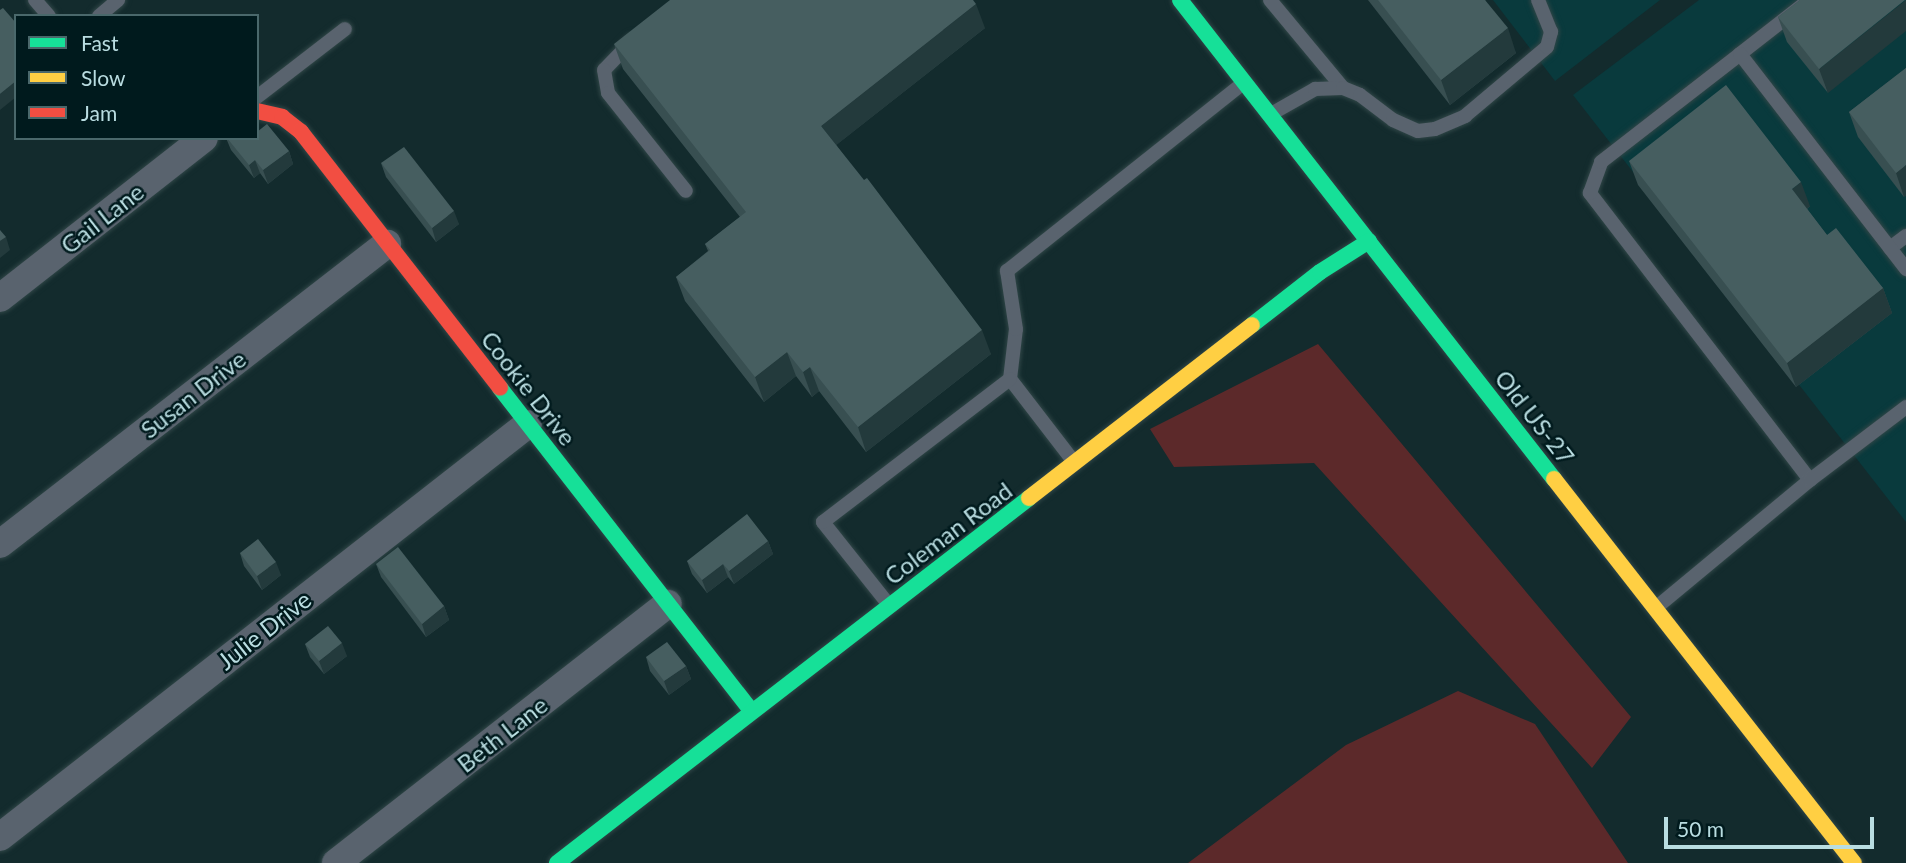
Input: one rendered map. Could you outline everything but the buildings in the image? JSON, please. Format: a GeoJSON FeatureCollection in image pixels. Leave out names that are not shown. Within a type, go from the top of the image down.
{"type":"FeatureCollection","features":[{"type":"Feature","properties":{"kind":"street","name":"Old US-27"},"geometry":{"type":"LineString","coordinates":[[1180,0],[1854,863]]}},
{"type":"Feature","properties":{"kind":"street","name":"Cookie Drive"},"geometry":{"type":"LineString","coordinates":[[259,111],[282,117],[301,132],[751,710]]}},
{"type":"Feature","properties":{"kind":"street","name":"Gail Lane"},"geometry":{"type":"LineString","coordinates":[[0,298],[201,140]]}},
{"type":"Feature","properties":{"kind":"street","name":"Coleman Road"},"geometry":{"type":"LineString","coordinates":[[557,863],[751,710],[1076,464],[1320,272],[1369,241]]}},
{"type":"Feature","properties":{"kind":"street","name":"Susan Drive"},"geometry":{"type":"LineString","coordinates":[[0,544],[387,244]]}},
{"type":"Feature","properties":{"kind":"street","name":"Julie Drive"},"geometry":{"type":"LineString","coordinates":[[0,837],[528,424]]}},
{"type":"Feature","properties":{"kind":"street","name":"Beth Lane"},"geometry":{"type":"LineString","coordinates":[[336,863],[668,604]]}},
{"type":"Feature","properties":{"kind":"lane"},"geometry":{"type":"LineString","coordinates":[[35,0],[47,14]]}},
{"type":"Feature","properties":{"kind":"lane"},"geometry":{"type":"LineString","coordinates":[[101,14],[118,0]]}},
{"type":"Feature","properties":{"kind":"lane"},"geometry":{"type":"LineString","coordinates":[[1270,0],[1343,88]]}},
{"type":"Feature","properties":{"kind":"lane"},"geometry":{"type":"LineString","coordinates":[[1270,115],[1315,89],[1343,88],[1360,95],[1393,120],[1418,131],[1435,129],[1455,120],[1512,80],[1547,47],[1551,32],[1538,0]]}},
{"type":"Feature","properties":{"kind":"lane"},"geometry":{"type":"LineString","coordinates":[[1809,0],[1601,162],[1590,193],[1810,480]]}},
{"type":"Feature","properties":{"kind":"lane"},"geometry":{"type":"LineString","coordinates":[[259,95],[345,29]]}},
{"type":"Feature","properties":{"kind":"lane"},"geometry":{"type":"LineString","coordinates":[[643,34],[621,50],[604,70],[608,93],[686,191]]}},
{"type":"Feature","properties":{"kind":"lane"},"geometry":{"type":"LineString","coordinates":[[1740,54],[1906,269]]}},
{"type":"Feature","properties":{"kind":"lane"},"geometry":{"type":"LineString","coordinates":[[1076,464],[1010,379],[1016,329],[1007,271],[1244,82]]}},
{"type":"Feature","properties":{"kind":"lane"},"geometry":{"type":"LineString","coordinates":[[1890,248],[1906,236]]}},
{"type":"Feature","properties":{"kind":"lane"},"geometry":{"type":"LineString","coordinates":[[890,605],[823,522],[1010,379]]}},
{"type":"Feature","properties":{"kind":"lane"},"geometry":{"type":"LineString","coordinates":[[1656,608],[1810,480],[1906,407]]}},
{"type":"Feature","properties":{"kind":"shaded area"},"geometry":{"type":"Polygon","coordinates":[[[1493,0],[1660,0],[1555,81],[1493,0]]]}},
{"type":"Feature","properties":{"kind":"shaded area"},"geometry":{"type":"Polygon","coordinates":[[[1699,0],[1906,0],[1906,522],[1573,95],[1699,0]]]}},
{"type":"Feature","properties":{"kind":"shaded area"},"geometry":{"type":"Polygon","coordinates":[[[1318,344],[1631,717],[1592,768],[1314,463],[1174,467],[1150,429],[1318,344]]]}},
{"type":"Feature","properties":{"kind":"shaded area"},"geometry":{"type":"Polygon","coordinates":[[[1458,691],[1535,724],[1628,863],[1188,863],[1346,745],[1458,691]]]}},
{"type":"Feature","properties":{"kind":"traffic: fast"},"geometry":{"type":"LineString","coordinates":[[1180,0],[1554,479]]}},
{"type":"Feature","properties":{"kind":"traffic: fast"},"geometry":{"type":"LineString","coordinates":[[1252,325],[1320,272],[1369,241]]}},
{"type":"Feature","properties":{"kind":"traffic: fast"},"geometry":{"type":"LineString","coordinates":[[500,388],[751,711]]}},
{"type":"Feature","properties":{"kind":"traffic: fast"},"geometry":{"type":"LineString","coordinates":[[557,863],[1029,498]]}},
{"type":"Feature","properties":{"kind":"traffic: slow"},"geometry":{"type":"LineString","coordinates":[[1029,498],[1252,325]]}},
{"type":"Feature","properties":{"kind":"traffic: slow"},"geometry":{"type":"LineString","coordinates":[[1554,479],[1854,863]]}},
{"type":"Feature","properties":{"kind":"traffic: jam"},"geometry":{"type":"LineString","coordinates":[[259,111],[282,117],[301,132],[500,388]]}}]}
